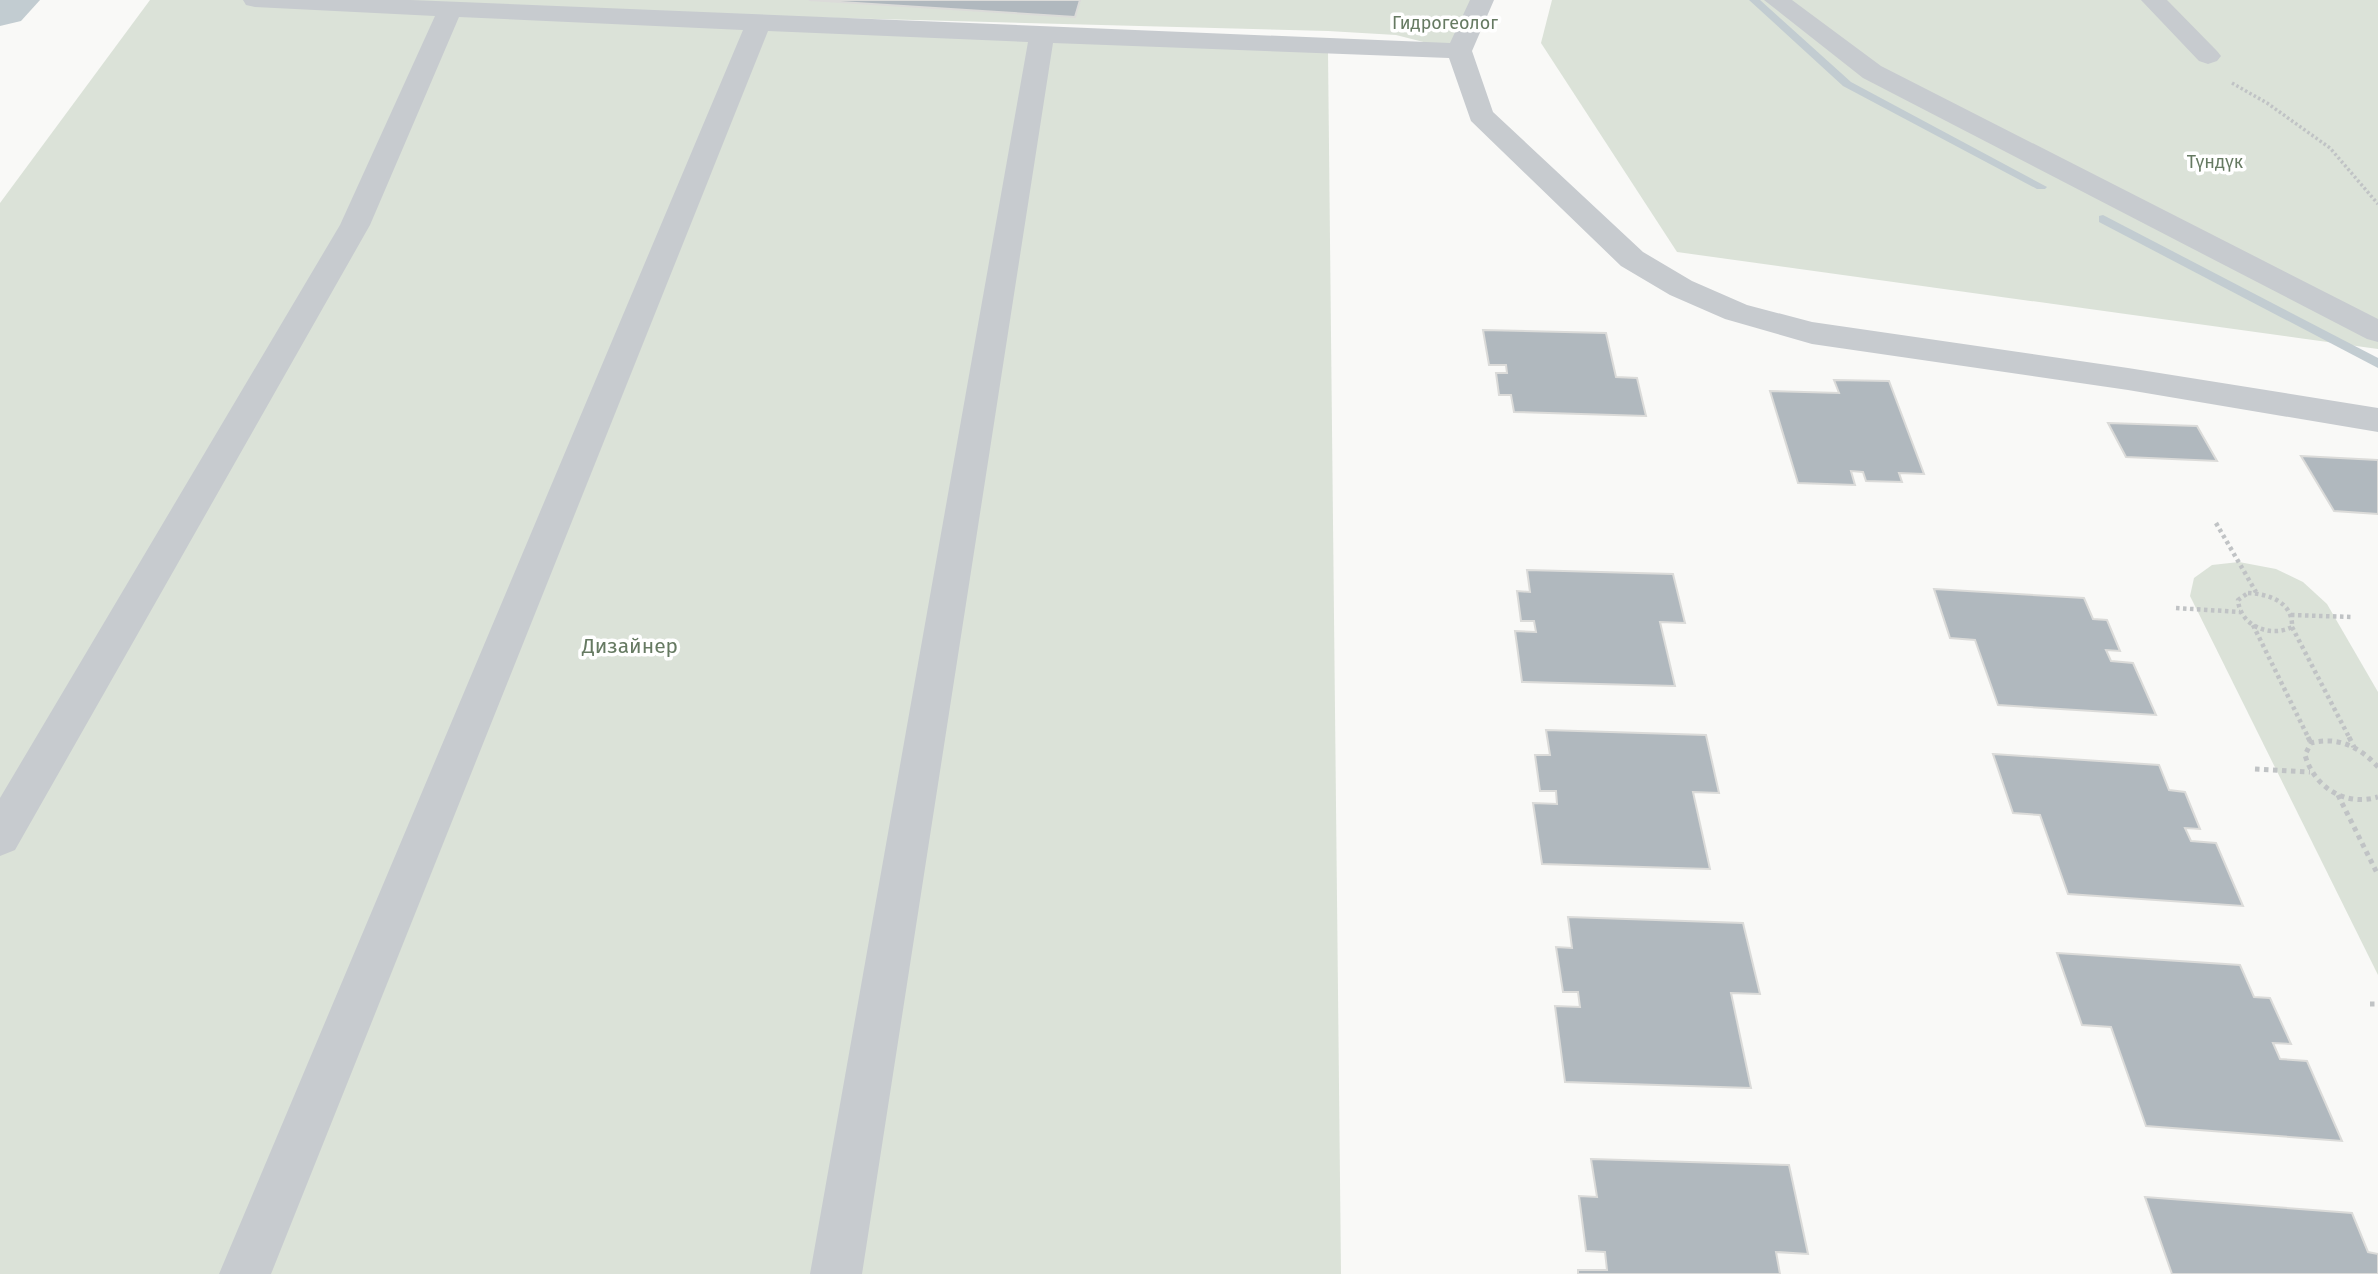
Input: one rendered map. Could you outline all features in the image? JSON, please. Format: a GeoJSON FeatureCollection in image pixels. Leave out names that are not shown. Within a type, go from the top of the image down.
{"type":"FeatureCollection","features":[{"type":"Feature","properties":{"kind":"street"},"geometry":{"type":"LineString","coordinates":[[255,0],[450,10],[681,10],[759,23],[1459,51]]}},
{"type":"Feature","properties":{"kind":"street"},"geometry":{"type":"LineString","coordinates":[[1482,0],[1459,51],[1481,115],[1632,259],[1681,288],[1736,312],[1812,333],[2129,379],[2378,420]]}},
{"type":"Feature","properties":{"kind":"street"},"geometry":{"type":"LineString","coordinates":[[1776,0],[1872,72],[2378,332]]}},
{"type":"Feature","properties":{"kind":"street"},"geometry":{"type":"LineString","coordinates":[[2153,0],[2208,56]]}},
{"type":"Feature","properties":{"kind":"street"},"geometry":{"type":"LineString","coordinates":[[0,837],[355,226],[450,10]]}},
{"type":"Feature","properties":{"kind":"street"},"geometry":{"type":"LineString","coordinates":[[245,1274],[759,23]]}},
{"type":"Feature","properties":{"kind":"street"},"geometry":{"type":"LineString","coordinates":[[836,1274],[1042,33]]}},
{"type":"Feature","properties":{"kind":"path"},"geometry":{"type":"LineString","coordinates":[[2208,56],[2225,79],[2266,103],[2330,148],[2378,204]]}},
{"type":"Feature","properties":{"kind":"path"},"geometry":{"type":"LineString","coordinates":[[2216,523],[2256,593]]}},
{"type":"Feature","properties":{"kind":"path"},"geometry":{"type":"LineString","coordinates":[[2311,743],[2253,625],[2237,606],[2242,596],[2256,593],[2282,603],[2291,615],[2292,626],[2354,747],[2378,767]]}},
{"type":"Feature","properties":{"kind":"path"},"geometry":{"type":"LineString","coordinates":[[2176,608],[2240,612]]}},
{"type":"Feature","properties":{"kind":"path"},"geometry":{"type":"LineString","coordinates":[[2291,615],[2353,617]]}},
{"type":"Feature","properties":{"kind":"path"},"geometry":{"type":"LineString","coordinates":[[2253,625],[2272,632],[2288,630],[2292,626]]}},
{"type":"Feature","properties":{"kind":"path"},"geometry":{"type":"LineString","coordinates":[[2311,743],[2330,740],[2354,747]]}},
{"type":"Feature","properties":{"kind":"path"},"geometry":{"type":"LineString","coordinates":[[2310,772],[2305,755],[2311,743]]}},
{"type":"Feature","properties":{"kind":"path"},"geometry":{"type":"LineString","coordinates":[[2255,769],[2310,772],[2338,794],[2361,801],[2378,797]]}},
{"type":"Feature","properties":{"kind":"path"},"geometry":{"type":"LineString","coordinates":[[2338,794],[2378,875]]}},
{"type":"Feature","properties":{"kind":"path"},"geometry":{"type":"LineString","coordinates":[[2370,1004],[2378,1004]]}},
{"type":"Feature","properties":{"kind":"green space","name":"Дизайнер"},"geometry":{"type":"Polygon","coordinates":[[[150,0],[255,0],[1328,52],[1341,1274],[0,1274],[0,203],[150,0]]]}},
{"type":"Feature","properties":{"kind":"green space","name":"Гидрогеолог"},"geometry":{"type":"Polygon","coordinates":[[[372,0],[1482,0],[1459,51],[1396,35],[1328,31],[606,12],[372,0]]]}},
{"type":"Feature","properties":{"kind":"green space","name":"Түндүк"},"geometry":{"type":"Polygon","coordinates":[[[1552,0],[2378,0],[2378,349],[1677,252],[1541,43],[1552,0]]]}},
{"type":"Feature","properties":{"kind":"green space"},"geometry":{"type":"Polygon","coordinates":[[[2239,562],[2276,569],[2303,582],[2327,604],[2378,692],[2378,975],[2190,596],[2194,578],[2212,565],[2239,562]]]}},
{"type":"Feature","properties":{"kind":"building"},"geometry":{"type":"Polygon","coordinates":[[[809,0],[1080,0],[1075,17],[809,0]]]}},
{"type":"Feature","properties":{"kind":"building"},"geometry":{"type":"Polygon","coordinates":[[[1483,330],[1606,333],[1616,377],[1637,378],[1646,416],[1514,412],[1511,395],[1499,395],[1496,373],[1507,373],[1506,365],[1489,365],[1483,330]]]}},
{"type":"Feature","properties":{"kind":"building"},"geometry":{"type":"Polygon","coordinates":[[[1834,380],[1889,381],[1924,474],[1899,473],[1902,482],[1866,481],[1863,472],[1851,471],[1855,485],[1798,483],[1770,391],[1839,393],[1834,380]]]}},
{"type":"Feature","properties":{"kind":"building"},"geometry":{"type":"Polygon","coordinates":[[[2108,423],[2197,426],[2217,461],[2126,457],[2108,423]]]}},
{"type":"Feature","properties":{"kind":"building"},"geometry":{"type":"Polygon","coordinates":[[[2301,456],[2378,460],[2378,514],[2334,511],[2301,456]]]}},
{"type":"Feature","properties":{"kind":"building"},"geometry":{"type":"Polygon","coordinates":[[[1527,570],[1673,574],[1685,623],[1660,622],[1675,686],[1522,682],[1515,631],[1536,632],[1534,621],[1521,621],[1517,591],[1530,592],[1527,570]]]}},
{"type":"Feature","properties":{"kind":"building"},"geometry":{"type":"Polygon","coordinates":[[[1934,589],[2084,598],[2093,619],[2107,620],[2120,651],[2106,650],[2111,661],[2133,663],[2156,715],[1998,705],[1975,640],[1950,638],[1934,589]]]}},
{"type":"Feature","properties":{"kind":"building"},"geometry":{"type":"Polygon","coordinates":[[[1546,730],[1706,735],[1719,793],[1693,792],[1710,869],[1542,864],[1533,803],[1557,804],[1556,791],[1540,791],[1535,755],[1550,755],[1546,730]]]}},
{"type":"Feature","properties":{"kind":"building"},"geometry":{"type":"Polygon","coordinates":[[[1993,754],[2159,765],[2169,790],[2185,792],[2200,829],[2185,828],[2191,841],[2216,843],[2243,906],[2068,894],[2040,815],[2013,813],[1993,754]]]}},
{"type":"Feature","properties":{"kind":"building"},"geometry":{"type":"Polygon","coordinates":[[[1568,917],[1743,923],[1760,994],[1731,993],[1751,1088],[1565,1082],[1555,1006],[1580,1007],[1578,992],[1563,992],[1556,947],[1572,948],[1568,917]]]}},
{"type":"Feature","properties":{"kind":"building"},"geometry":{"type":"Polygon","coordinates":[[[2057,953],[2240,965],[2254,997],[2270,998],[2291,1044],[2273,1043],[2280,1059],[2307,1061],[2342,1141],[2146,1126],[2111,1027],[2082,1025],[2057,953]]]}},
{"type":"Feature","properties":{"kind":"building"},"geometry":{"type":"Polygon","coordinates":[[[1591,1159],[1789,1165],[1808,1254],[1776,1252],[1780,1274],[1578,1274],[1578,1270],[1607,1270],[1605,1252],[1586,1251],[1579,1196],[1597,1197],[1591,1159]]]}},
{"type":"Feature","properties":{"kind":"building"},"geometry":{"type":"Polygon","coordinates":[[[2145,1197],[2352,1213],[2368,1252],[2378,1254],[2378,1274],[2172,1274],[2145,1197]]]}},
{"type":"Feature","properties":{"kind":"waterway"},"geometry":{"type":"LineString","coordinates":[[0,8],[10,0]]}},
{"type":"Feature","properties":{"kind":"waterway"},"geometry":{"type":"LineString","coordinates":[[1754,0],[1847,84],[2041,187]]}},
{"type":"Feature","properties":{"kind":"waterway"},"geometry":{"type":"LineString","coordinates":[[2103,219],[2378,364]]}}]}
